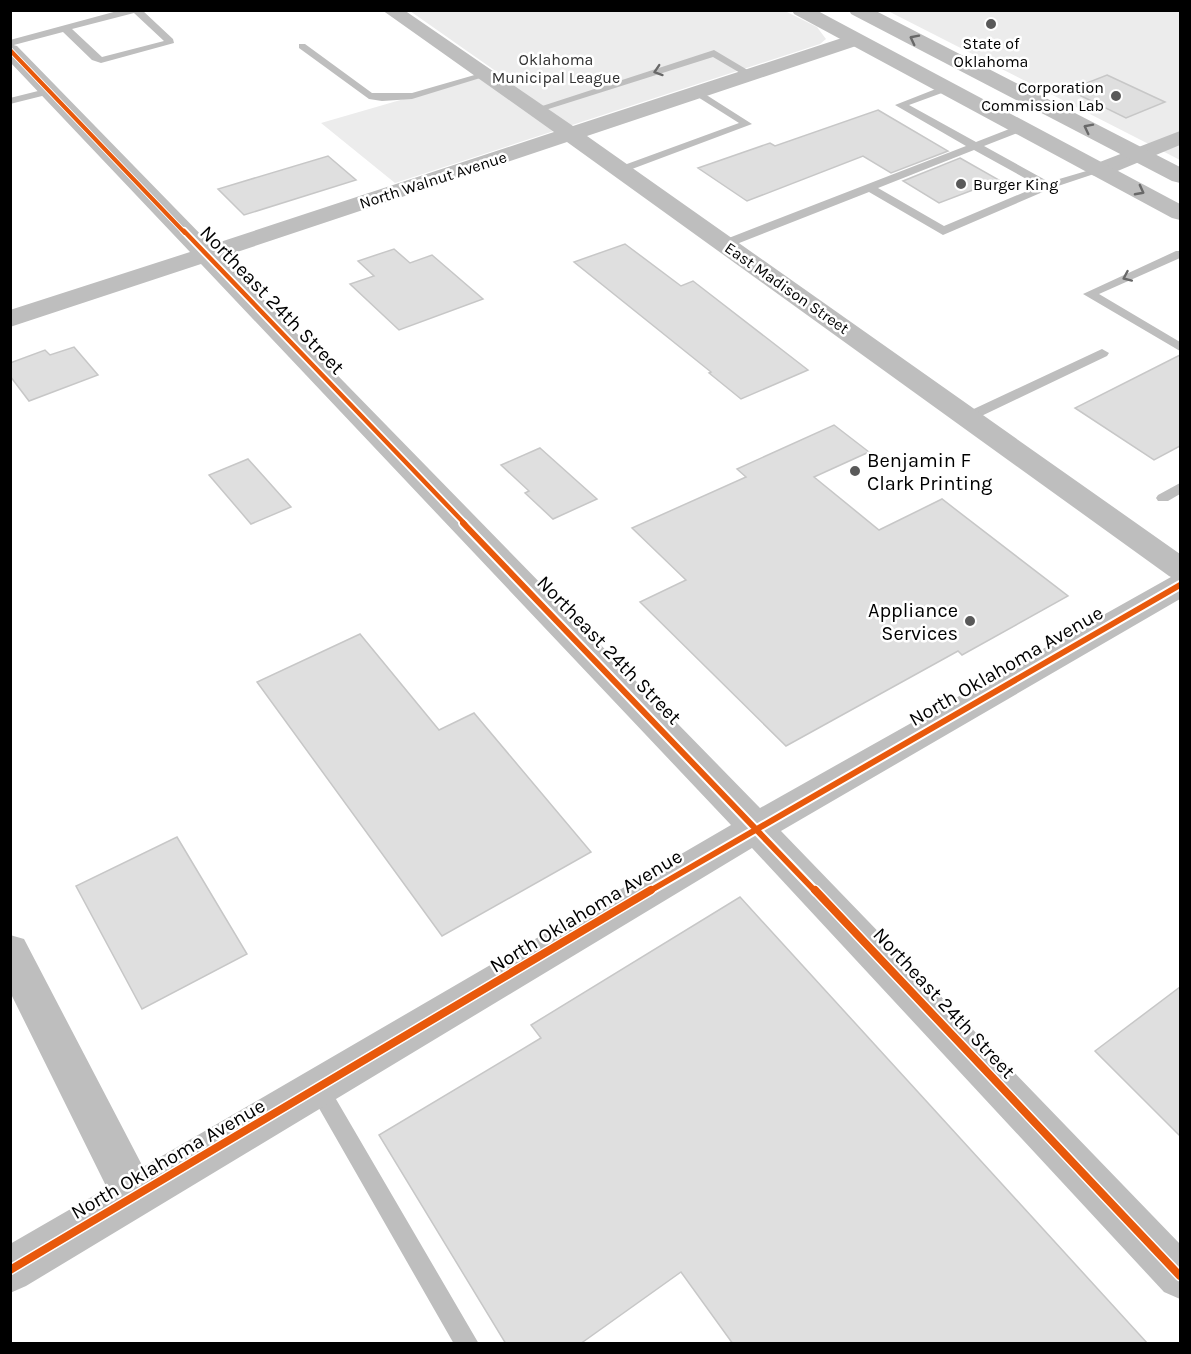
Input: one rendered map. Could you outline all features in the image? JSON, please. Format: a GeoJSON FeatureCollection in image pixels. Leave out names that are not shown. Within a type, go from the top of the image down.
{"type":"FeatureCollection","features":[{"type":"Feature","properties":{"kind":"street","name":"East Madison Street"},"geometry":{"type":"LineString","coordinates":[[391,10],[570,134],[1180,569]]}},
{"type":"Feature","properties":{"kind":"street"},"geometry":{"type":"LineString","coordinates":[[801,10],[1180,213]]}},
{"type":"Feature","properties":{"kind":"street"},"geometry":{"type":"LineString","coordinates":[[858,10],[1180,176]]}},
{"type":"Feature","properties":{"kind":"street","name":"North Walnut Avenue"},"geometry":{"type":"LineString","coordinates":[[10,319],[855,40]]}},
{"type":"Feature","properties":{"kind":"street","name":"Northeast 24th Street"},"geometry":{"type":"LineString","coordinates":[[10,50],[756,828],[1180,1276]]}},
{"type":"Feature","properties":{"kind":"street"},"geometry":{"type":"LineString","coordinates":[[1100,170],[1180,138]]}},
{"type":"Feature","properties":{"kind":"street","name":"North Oklahoma Avenue"},"geometry":{"type":"LineString","coordinates":[[10,1270],[756,828],[1180,585]]}},
{"type":"Feature","properties":{"kind":"street"},"geometry":{"type":"LineString","coordinates":[[10,951],[135,1197]]}},
{"type":"Feature","properties":{"kind":"lane"},"geometry":{"type":"LineString","coordinates":[[10,43],[65,28],[135,10],[170,41],[101,60],[96,58],[65,28]]}},
{"type":"Feature","properties":{"kind":"lane"},"geometry":{"type":"LineString","coordinates":[[302,46],[369,96],[382,99],[398,99],[485,75]]}},
{"type":"Feature","properties":{"kind":"lane"},"geometry":{"type":"LineString","coordinates":[[535,110],[714,53],[751,75]]}},
{"type":"Feature","properties":{"kind":"lane"},"geometry":{"type":"LineString","coordinates":[[946,88],[900,105],[1048,186]]}},
{"type":"Feature","properties":{"kind":"lane"},"geometry":{"type":"LineString","coordinates":[[10,101],[50,91]]}},
{"type":"Feature","properties":{"kind":"lane"},"geometry":{"type":"LineString","coordinates":[[620,170],[747,124],[697,92]]}},
{"type":"Feature","properties":{"kind":"lane"},"geometry":{"type":"LineString","coordinates":[[725,244],[1021,128]]}},
{"type":"Feature","properties":{"kind":"lane"},"geometry":{"type":"LineString","coordinates":[[869,188],[943,231],[1048,186],[1100,170]]}},
{"type":"Feature","properties":{"kind":"lane"},"geometry":{"type":"LineString","coordinates":[[1180,254],[1089,294],[1180,347]]}},
{"type":"Feature","properties":{"kind":"lane"},"geometry":{"type":"LineString","coordinates":[[968,417],[1102,352]]}},
{"type":"Feature","properties":{"kind":"lane"},"geometry":{"type":"LineString","coordinates":[[1163,498],[1180,488]]}},
{"type":"Feature","properties":{"kind":"lane"},"geometry":{"type":"LineString","coordinates":[[319,1089],[467,1344]]}},
{"type":"Feature","properties":{"kind":"green space","name":"Oklahoma Municipal League"},"geometry":{"type":"Polygon","coordinates":[[[410,11],[785,11],[817,27],[826,39],[820,44],[395,183],[321,123],[497,72],[410,11]]]}},
{"type":"Feature","properties":{"kind":"green space"},"geometry":{"type":"Polygon","coordinates":[[[888,11],[1180,11],[1180,160],[888,11]]]}},
{"type":"Feature","properties":{"kind":"building","name":"Corporation Commission Lab"},"geometry":{"type":"Polygon","coordinates":[[[1107,75],[1165,102],[1126,118],[1069,90],[1107,75]]]}},
{"type":"Feature","properties":{"kind":"building"},"geometry":{"type":"Polygon","coordinates":[[[878,110],[948,151],[891,173],[863,156],[747,201],[698,168],[770,143],[775,146],[878,110]]]}},
{"type":"Feature","properties":{"kind":"building"},"geometry":{"type":"Polygon","coordinates":[[[328,156],[356,180],[244,215],[218,189],[328,156]]]}},
{"type":"Feature","properties":{"kind":"building","name":"Burger King"},"geometry":{"type":"Polygon","coordinates":[[[960,158],[999,180],[939,203],[903,181],[960,158]]]}},
{"type":"Feature","properties":{"kind":"building"},"geometry":{"type":"Polygon","coordinates":[[[625,244],[681,286],[693,281],[808,370],[741,399],[709,373],[711,372],[574,262],[625,244]]]}},
{"type":"Feature","properties":{"kind":"building"},"geometry":{"type":"Polygon","coordinates":[[[394,249],[410,263],[432,255],[483,299],[399,330],[350,284],[374,276],[358,261],[394,249]]]}},
{"type":"Feature","properties":{"kind":"building"},"geometry":{"type":"Polygon","coordinates":[[[74,347],[98,375],[29,401],[10,376],[10,363],[45,350],[50,355],[74,347]]]}},
{"type":"Feature","properties":{"kind":"building"},"geometry":{"type":"Polygon","coordinates":[[[1180,355],[1180,446],[1154,460],[1075,408],[1180,355]]]}},
{"type":"Feature","properties":{"kind":"building"},"geometry":{"type":"Polygon","coordinates":[[[834,425],[869,452],[814,477],[879,530],[942,499],[1068,596],[962,655],[958,651],[786,746],[640,602],[686,580],[632,528],[746,477],[737,469],[834,425]]]}},
{"type":"Feature","properties":{"kind":"building"},"geometry":{"type":"Polygon","coordinates":[[[540,448],[597,499],[553,519],[525,493],[529,491],[501,465],[540,448]]]}},
{"type":"Feature","properties":{"kind":"building"},"geometry":{"type":"Polygon","coordinates":[[[248,459],[291,507],[251,524],[209,475],[248,459]]]}},
{"type":"Feature","properties":{"kind":"building"},"geometry":{"type":"Polygon","coordinates":[[[360,634],[439,730],[474,713],[591,852],[442,936],[257,682],[360,634]]]}},
{"type":"Feature","properties":{"kind":"building"},"geometry":{"type":"Polygon","coordinates":[[[177,837],[247,954],[142,1009],[76,886],[177,837]]]}},
{"type":"Feature","properties":{"kind":"building"},"geometry":{"type":"Polygon","coordinates":[[[740,897],[1148,1344],[733,1344],[681,1272],[580,1344],[506,1344],[379,1135],[541,1038],[531,1025],[740,897]]]}},
{"type":"Feature","properties":{"kind":"building"},"geometry":{"type":"Polygon","coordinates":[[[1180,987],[1180,1136],[1095,1051],[1180,987]]]}},
{"type":"Feature","properties":{"kind":"cycle path"},"geometry":{"type":"LineString","coordinates":[[10,50],[756,828],[1180,1276]]}},
{"type":"Feature","properties":{"kind":"cycle path"},"geometry":{"type":"LineString","coordinates":[[10,1270],[756,828],[1180,585]]}},
{"type":"Feature","properties":{"kind":"place","name":"State of Oklahoma"},"geometry":{"type":"Point","coordinates":[991,24]}},
{"type":"Feature","properties":{"kind":"place","name":"Corporation Commission Lab"},"geometry":{"type":"Point","coordinates":[1116,96]}},
{"type":"Feature","properties":{"kind":"place","name":"Burger King"},"geometry":{"type":"Point","coordinates":[961,184]}},
{"type":"Feature","properties":{"kind":"place","name":"Benjamin F Clark Printing"},"geometry":{"type":"Point","coordinates":[855,471]}},
{"type":"Feature","properties":{"kind":"place","name":"Appliance Services"},"geometry":{"type":"Point","coordinates":[970,621]}}]}
